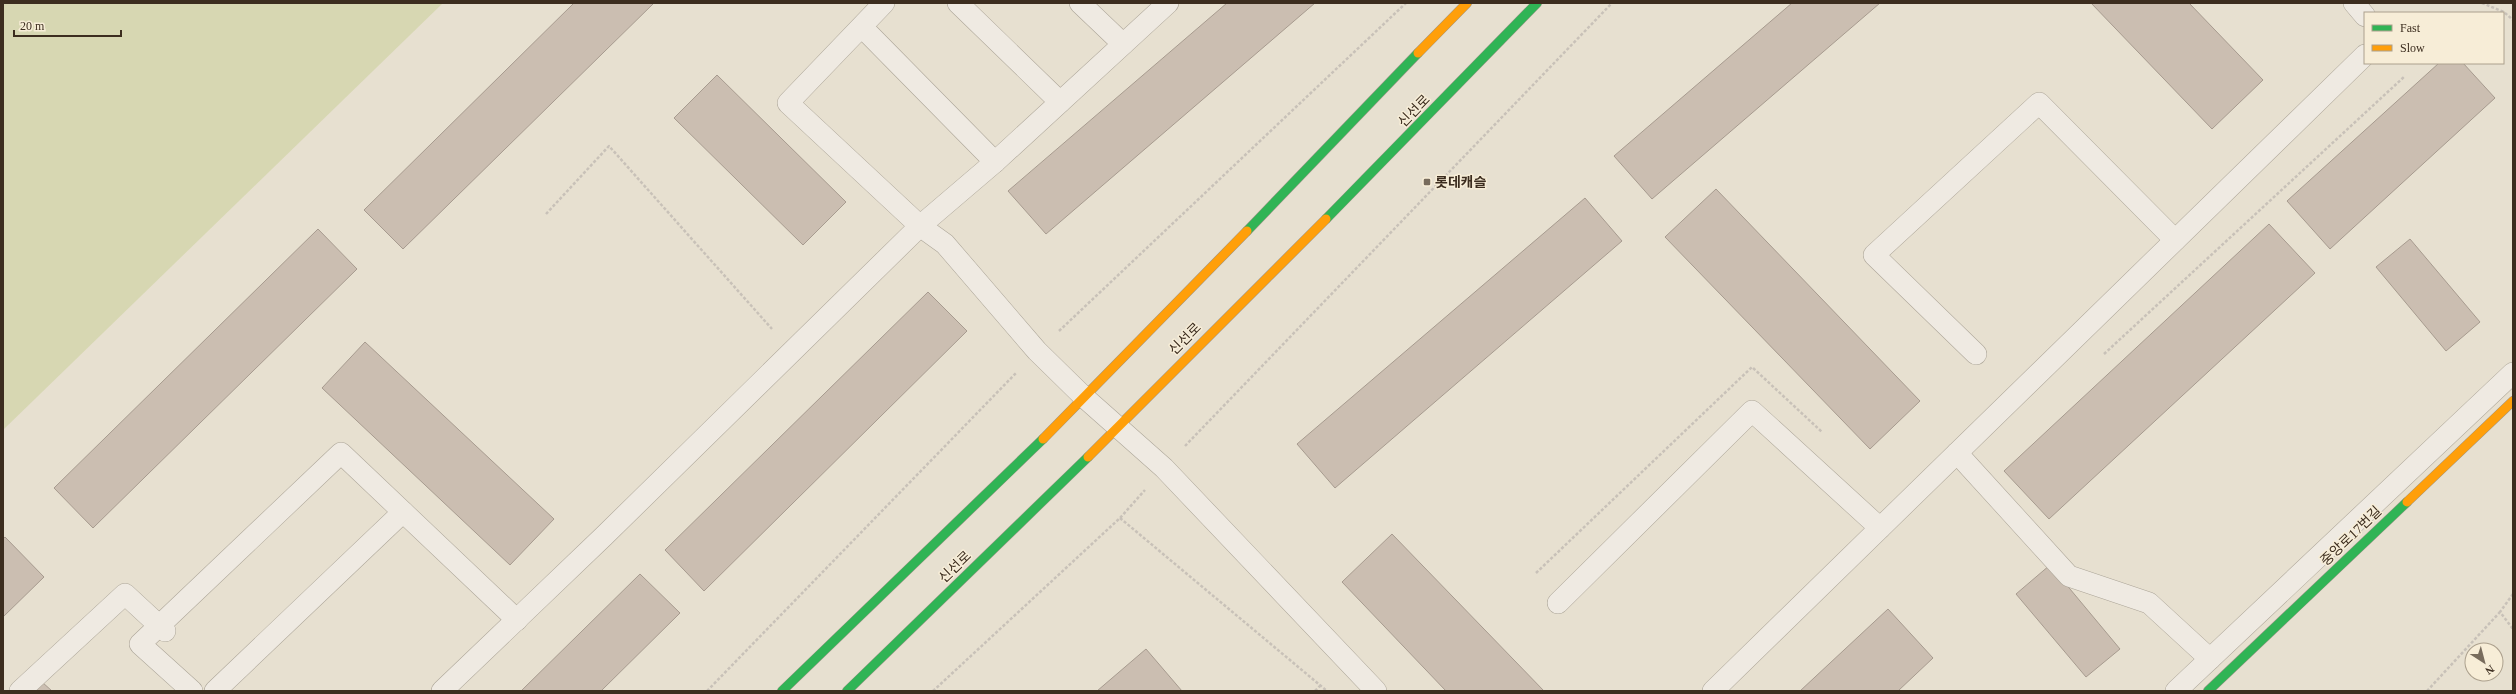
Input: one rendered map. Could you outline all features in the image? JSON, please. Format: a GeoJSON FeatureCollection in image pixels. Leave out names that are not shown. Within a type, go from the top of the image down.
{"type":"FeatureCollection","features":[{"type":"Feature","properties":{"kind":"main road"},"geometry":{"type":"LineString","coordinates":[[782,691],[1085,398],[1467,3]]}},
{"type":"Feature","properties":{"kind":"main road","name":"신선로"},"geometry":{"type":"LineString","coordinates":[[848,691],[1050,494],[1117,425],[1378,168],[1537,3]]}},
{"type":"Feature","properties":{"kind":"main road","name":"중앙로17번길"},"geometry":{"type":"LineString","coordinates":[[2208,691],[2513,401]]}},
{"type":"Feature","properties":{"kind":"lane"},"geometry":{"type":"LineString","coordinates":[[884,3],[788,103],[920,226],[945,244],[1037,351],[1085,398],[1164,468],[1376,691]]}},
{"type":"Feature","properties":{"kind":"lane"},"geometry":{"type":"LineString","coordinates":[[958,3],[1060,102]]}},
{"type":"Feature","properties":{"kind":"lane"},"geometry":{"type":"LineString","coordinates":[[1080,3],[1123,44]]}},
{"type":"Feature","properties":{"kind":"lane"},"geometry":{"type":"LineString","coordinates":[[442,691],[517,620],[920,226],[995,162],[1168,3]]}},
{"type":"Feature","properties":{"kind":"lane"},"geometry":{"type":"LineString","coordinates":[[2354,3],[2364,15]]}},
{"type":"Feature","properties":{"kind":"lane"},"geometry":{"type":"LineString","coordinates":[[862,27],[995,162]]}},
{"type":"Feature","properties":{"kind":"lane"},"geometry":{"type":"LineString","coordinates":[[1713,691],[2364,56]]}},
{"type":"Feature","properties":{"kind":"lane"},"geometry":{"type":"LineString","coordinates":[[1976,354],[1874,255],[2039,103],[2175,240]]}},
{"type":"Feature","properties":{"kind":"lane"},"geometry":{"type":"LineString","coordinates":[[2176,691],[2513,373]]}},
{"type":"Feature","properties":{"kind":"lane"},"geometry":{"type":"LineString","coordinates":[[1558,603],[1752,411],[1880,528]]}},
{"type":"Feature","properties":{"kind":"lane"},"geometry":{"type":"LineString","coordinates":[[192,691],[140,644],[161,629],[341,453],[517,620]]}},
{"type":"Feature","properties":{"kind":"lane"},"geometry":{"type":"LineString","coordinates":[[1957,453],[2069,576],[2149,603],[2210,659]]}},
{"type":"Feature","properties":{"kind":"lane"},"geometry":{"type":"LineString","coordinates":[[215,691],[403,512]]}},
{"type":"Feature","properties":{"kind":"lane"},"geometry":{"type":"LineString","coordinates":[[20,691],[124,594],[161,629]]}},
{"type":"Feature","properties":{"kind":"path"},"geometry":{"type":"LineString","coordinates":[[933,691],[1120,518],[1164,468],[1612,3]]}},
{"type":"Feature","properties":{"kind":"path"},"geometry":{"type":"LineString","coordinates":[[2482,3],[2504,12],[2513,20]]}},
{"type":"Feature","properties":{"kind":"path"},"geometry":{"type":"LineString","coordinates":[[546,214],[609,146],[792,352]]}},
{"type":"Feature","properties":{"kind":"path"},"geometry":{"type":"LineString","coordinates":[[1120,518],[1327,691]]}},
{"type":"Feature","properties":{"kind":"path"},"geometry":{"type":"LineString","coordinates":[[2427,691],[2500,612],[2513,594]]}},
{"type":"Feature","properties":{"kind":"path"},"geometry":{"type":"LineString","coordinates":[[2500,612],[2513,630]]}},
{"type":"Feature","properties":{"kind":"path"},"geometry":{"type":"LineString","coordinates":[[1315,691],[1321,685]]}},
{"type":"Feature","properties":{"kind":"green space"},"geometry":{"type":"Polygon","coordinates":[[[3,3],[443,3],[3,430],[3,3]]]}},
{"type":"Feature","properties":{"kind":"building"},"geometry":{"type":"Polygon","coordinates":[[[574,3],[654,3],[403,249],[364,210],[574,3]]]}},
{"type":"Feature","properties":{"kind":"building"},"geometry":{"type":"Polygon","coordinates":[[[1227,3],[1315,3],[1046,234],[1008,191],[1227,3]]]}},
{"type":"Feature","properties":{"kind":"building"},"geometry":{"type":"Polygon","coordinates":[[[1792,3],[1880,3],[1652,199],[1614,156],[1792,3]]]}},
{"type":"Feature","properties":{"kind":"building"},"geometry":{"type":"Polygon","coordinates":[[[2091,3],[2189,3],[2263,80],[2212,129],[2091,3]]]}},
{"type":"Feature","properties":{"kind":"building"},"geometry":{"type":"Polygon","coordinates":[[[2438,64],[2464,64],[2495,98],[2330,249],[2287,201],[2438,64]]]}},
{"type":"Feature","properties":{"kind":"building"},"geometry":{"type":"Polygon","coordinates":[[[717,75],[846,202],[803,245],[674,118],[717,75]]]}},
{"type":"Feature","properties":{"kind":"building"},"geometry":{"type":"Polygon","coordinates":[[[1716,189],[1920,401],[1870,449],[1665,237],[1716,189]]]}},
{"type":"Feature","properties":{"kind":"building"},"geometry":{"type":"Polygon","coordinates":[[[1585,198],[1622,241],[1335,488],[1297,444],[1585,198]]]}},
{"type":"Feature","properties":{"kind":"building"},"geometry":{"type":"Polygon","coordinates":[[[2269,224],[2315,273],[2049,519],[2004,471],[2269,224]]]}},
{"type":"Feature","properties":{"kind":"building"},"geometry":{"type":"Polygon","coordinates":[[[318,229],[357,269],[93,528],[54,488],[318,229]]]}},
{"type":"Feature","properties":{"kind":"building"},"geometry":{"type":"Polygon","coordinates":[[[2410,239],[2480,322],[2446,351],[2376,267],[2410,239]]]}},
{"type":"Feature","properties":{"kind":"building"},"geometry":{"type":"Polygon","coordinates":[[[928,292],[967,331],[704,591],[665,550],[928,292]]]}},
{"type":"Feature","properties":{"kind":"building"},"geometry":{"type":"Polygon","coordinates":[[[365,342],[554,519],[510,565],[322,388],[365,342]]]}},
{"type":"Feature","properties":{"kind":"building"},"geometry":{"type":"Polygon","coordinates":[[[1392,534],[1544,691],[1446,691],[1342,582],[1392,534]]]}},
{"type":"Feature","properties":{"kind":"building"},"geometry":{"type":"Polygon","coordinates":[[[5,537],[44,577],[3,617],[3,539],[5,537]]]}},
{"type":"Feature","properties":{"kind":"building"},"geometry":{"type":"Polygon","coordinates":[[[2050,565],[2120,649],[2086,677],[2016,594],[2050,565]]]}},
{"type":"Feature","properties":{"kind":"building"},"geometry":{"type":"Polygon","coordinates":[[[640,574],[680,613],[601,691],[521,691],[640,574]]]}},
{"type":"Feature","properties":{"kind":"building"},"geometry":{"type":"Polygon","coordinates":[[[1888,609],[1933,658],[1898,691],[1800,691],[1888,609]]]}},
{"type":"Feature","properties":{"kind":"building"},"geometry":{"type":"Polygon","coordinates":[[[1146,649],[1182,691],[1097,691],[1146,649]]]}},
{"type":"Feature","properties":{"kind":"building"},"geometry":{"type":"Polygon","coordinates":[[[42,682],[52,691],[34,691],[42,682]]]}},
{"type":"Feature","properties":{"kind":"traffic: fast"},"geometry":{"type":"LineString","coordinates":[[1326,219],[1537,3]]}},
{"type":"Feature","properties":{"kind":"traffic: fast"},"geometry":{"type":"LineString","coordinates":[[1247,231],[1418,53]]}},
{"type":"Feature","properties":{"kind":"traffic: fast"},"geometry":{"type":"LineString","coordinates":[[782,691],[1043,439]]}},
{"type":"Feature","properties":{"kind":"traffic: fast"},"geometry":{"type":"LineString","coordinates":[[847,691],[1088,457]]}},
{"type":"Feature","properties":{"kind":"traffic: fast"},"geometry":{"type":"LineString","coordinates":[[2208,691],[2407,502]]}},
{"type":"Feature","properties":{"kind":"traffic: slow"},"geometry":{"type":"LineString","coordinates":[[1418,53],[1467,3]]}},
{"type":"Feature","properties":{"kind":"traffic: slow"},"geometry":{"type":"LineString","coordinates":[[1088,457],[1326,219]]}},
{"type":"Feature","properties":{"kind":"traffic: slow"},"geometry":{"type":"LineString","coordinates":[[1043,439],[1247,231]]}},
{"type":"Feature","properties":{"kind":"traffic: slow"},"geometry":{"type":"LineString","coordinates":[[2407,502],[2513,401]]}},
{"type":"Feature","properties":{"kind":"place","name":"롯데캐슬"},"geometry":{"type":"Point","coordinates":[1427,182]}}]}
